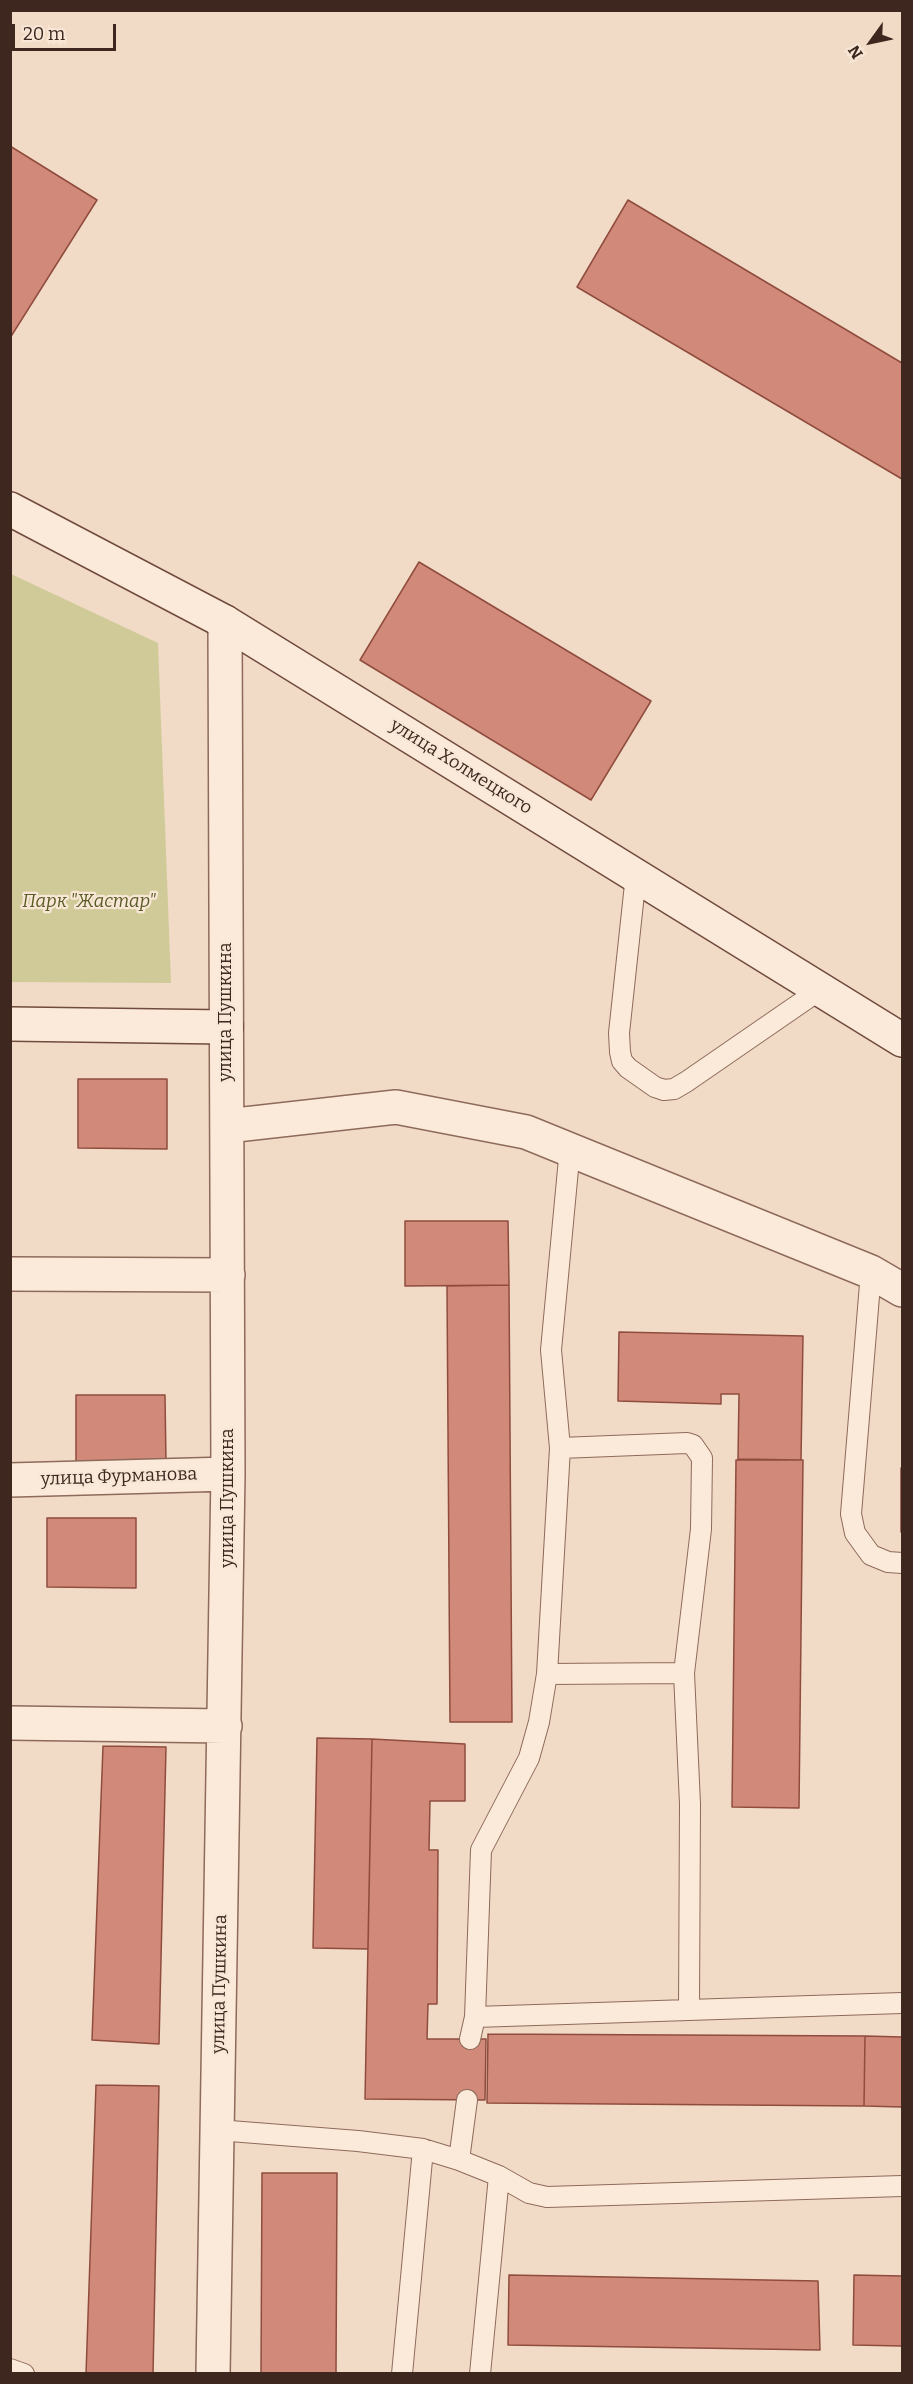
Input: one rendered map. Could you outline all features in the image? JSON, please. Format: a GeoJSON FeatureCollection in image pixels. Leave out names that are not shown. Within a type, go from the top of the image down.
{"type":"FeatureCollection","features":[{"type":"Feature","properties":{"kind":"street","name":"улица Холмецкого"},"geometry":{"type":"LineString","coordinates":[[10,508],[225,622],[903,1040]]}},
{"type":"Feature","properties":{"kind":"street","name":"улица Пушкина"},"geometry":{"type":"LineString","coordinates":[[213,2373],[228,1474],[225,622]]}},
{"type":"Feature","properties":{"kind":"street"},"geometry":{"type":"LineString","coordinates":[[10,1024],[226,1027]]}},
{"type":"Feature","properties":{"kind":"street"},"geometry":{"type":"LineString","coordinates":[[227,1126],[396,1107],[526,1132],[871,1272],[903,1290]]}},
{"type":"Feature","properties":{"kind":"street"},"geometry":{"type":"LineString","coordinates":[[10,1274],[228,1275]]}},
{"type":"Feature","properties":{"kind":"street","name":"улица Фурманова"},"geometry":{"type":"LineString","coordinates":[[10,1480],[228,1474]]}},
{"type":"Feature","properties":{"kind":"street"},"geometry":{"type":"LineString","coordinates":[[10,1723],[225,1726]]}},
{"type":"Feature","properties":{"kind":"lane"},"geometry":{"type":"LineString","coordinates":[[636,875],[620,1052],[622,1061],[628,1068],[656,1087],[664,1090],[674,1089],[686,1082],[820,989]]}},
{"type":"Feature","properties":{"kind":"lane"},"geometry":{"type":"LineString","coordinates":[[470,2039],[475,2017],[481,1850],[529,1758],[539,1722],[547,1674],[560,1448],[551,1350],[570,1148]]}},
{"type":"Feature","properties":{"kind":"lane"},"geometry":{"type":"LineString","coordinates":[[871,1272],[851,1514],[855,1533],[871,1555],[888,1563],[903,1563]]}},
{"type":"Feature","properties":{"kind":"lane"},"geometry":{"type":"LineString","coordinates":[[560,1448],[687,1443],[693,1445],[702,1458],[701,1529],[684,1673],[690,1804],[688,2010]]}},
{"type":"Feature","properties":{"kind":"lane"},"geometry":{"type":"LineString","coordinates":[[547,1674],[684,1673]]}},
{"type":"Feature","properties":{"kind":"lane"},"geometry":{"type":"LineString","coordinates":[[475,2017],[903,2003]]}},
{"type":"Feature","properties":{"kind":"lane"},"geometry":{"type":"LineString","coordinates":[[459,2160],[467,2100]]}},
{"type":"Feature","properties":{"kind":"lane"},"geometry":{"type":"LineString","coordinates":[[218,2130],[358,2141],[423,2149],[499,2176],[529,2193],[547,2197],[903,2186]]}},
{"type":"Feature","properties":{"kind":"lane"},"geometry":{"type":"LineString","coordinates":[[402,2373],[423,2149]]}},
{"type":"Feature","properties":{"kind":"lane"},"geometry":{"type":"LineString","coordinates":[[480,2373],[499,2176]]}},
{"type":"Feature","properties":{"kind":"lane"},"geometry":{"type":"LineString","coordinates":[[10,2369],[24,2373]]}},
{"type":"Feature","properties":{"kind":"green space","name":"Парк \"Жастар\""},"geometry":{"type":"Polygon","coordinates":[[[11,574],[158,643],[171,983],[11,982],[11,574]]]}},
{"type":"Feature","properties":{"kind":"building"},"geometry":{"type":"Polygon","coordinates":[[[10,146],[97,200],[10,338],[10,146]]]}},
{"type":"Feature","properties":{"kind":"building"},"geometry":{"type":"Polygon","coordinates":[[[628,200],[902,363],[902,479],[577,287],[628,200]]]}},
{"type":"Feature","properties":{"kind":"building"},"geometry":{"type":"Polygon","coordinates":[[[419,562],[651,701],[591,800],[360,660],[419,562]]]}},
{"type":"Feature","properties":{"kind":"building"},"geometry":{"type":"Polygon","coordinates":[[[78,1079],[167,1079],[167,1149],[78,1148],[78,1079]]]}},
{"type":"Feature","properties":{"kind":"building"},"geometry":{"type":"Polygon","coordinates":[[[405,1221],[508,1221],[509,1285],[405,1286],[405,1221]]]}},
{"type":"Feature","properties":{"kind":"building"},"geometry":{"type":"Polygon","coordinates":[[[509,1285],[512,1722],[450,1722],[447,1286],[509,1285]]]}},
{"type":"Feature","properties":{"kind":"building"},"geometry":{"type":"Polygon","coordinates":[[[619,1332],[803,1336],[801,1460],[738,1459],[739,1394],[721,1394],[721,1404],[618,1401],[619,1332]]]}},
{"type":"Feature","properties":{"kind":"building"},"geometry":{"type":"Polygon","coordinates":[[[76,1395],[165,1395],[166,1464],[76,1464],[76,1395]]]}},
{"type":"Feature","properties":{"kind":"building"},"geometry":{"type":"Polygon","coordinates":[[[736,1460],[803,1460],[799,1808],[732,1807],[736,1460]]]}},
{"type":"Feature","properties":{"kind":"building"},"geometry":{"type":"Polygon","coordinates":[[[902,1468],[902,1532],[901,1532],[902,1468]]]}},
{"type":"Feature","properties":{"kind":"building"},"geometry":{"type":"Polygon","coordinates":[[[47,1518],[136,1518],[136,1588],[47,1587],[47,1518]]]}},
{"type":"Feature","properties":{"kind":"building"},"geometry":{"type":"Polygon","coordinates":[[[317,1738],[372,1739],[368,1949],[313,1948],[317,1738]]]}},
{"type":"Feature","properties":{"kind":"building"},"geometry":{"type":"Polygon","coordinates":[[[372,1739],[465,1744],[465,1801],[430,1801],[429,1850],[438,1850],[437,2004],[428,2004],[427,2039],[486,2039],[485,2100],[365,2099],[372,1739]]]}},
{"type":"Feature","properties":{"kind":"building"},"geometry":{"type":"Polygon","coordinates":[[[103,1746],[166,1747],[159,2044],[92,2040],[103,1746]]]}},
{"type":"Feature","properties":{"kind":"building"},"geometry":{"type":"Polygon","coordinates":[[[488,2034],[865,2036],[864,2106],[487,2103],[488,2034]]]}},
{"type":"Feature","properties":{"kind":"building"},"geometry":{"type":"Polygon","coordinates":[[[865,2036],[902,2037],[902,2107],[864,2106],[865,2036]]]}},
{"type":"Feature","properties":{"kind":"building"},"geometry":{"type":"Polygon","coordinates":[[[96,2085],[159,2086],[153,2374],[86,2374],[96,2085]]]}},
{"type":"Feature","properties":{"kind":"building"},"geometry":{"type":"Polygon","coordinates":[[[262,2173],[337,2173],[336,2374],[261,2374],[262,2173]]]}},
{"type":"Feature","properties":{"kind":"building"},"geometry":{"type":"Polygon","coordinates":[[[509,2275],[818,2281],[820,2350],[508,2345],[509,2275]]]}},
{"type":"Feature","properties":{"kind":"building"},"geometry":{"type":"Polygon","coordinates":[[[854,2275],[902,2276],[902,2346],[853,2345],[854,2275]]]}}]}
